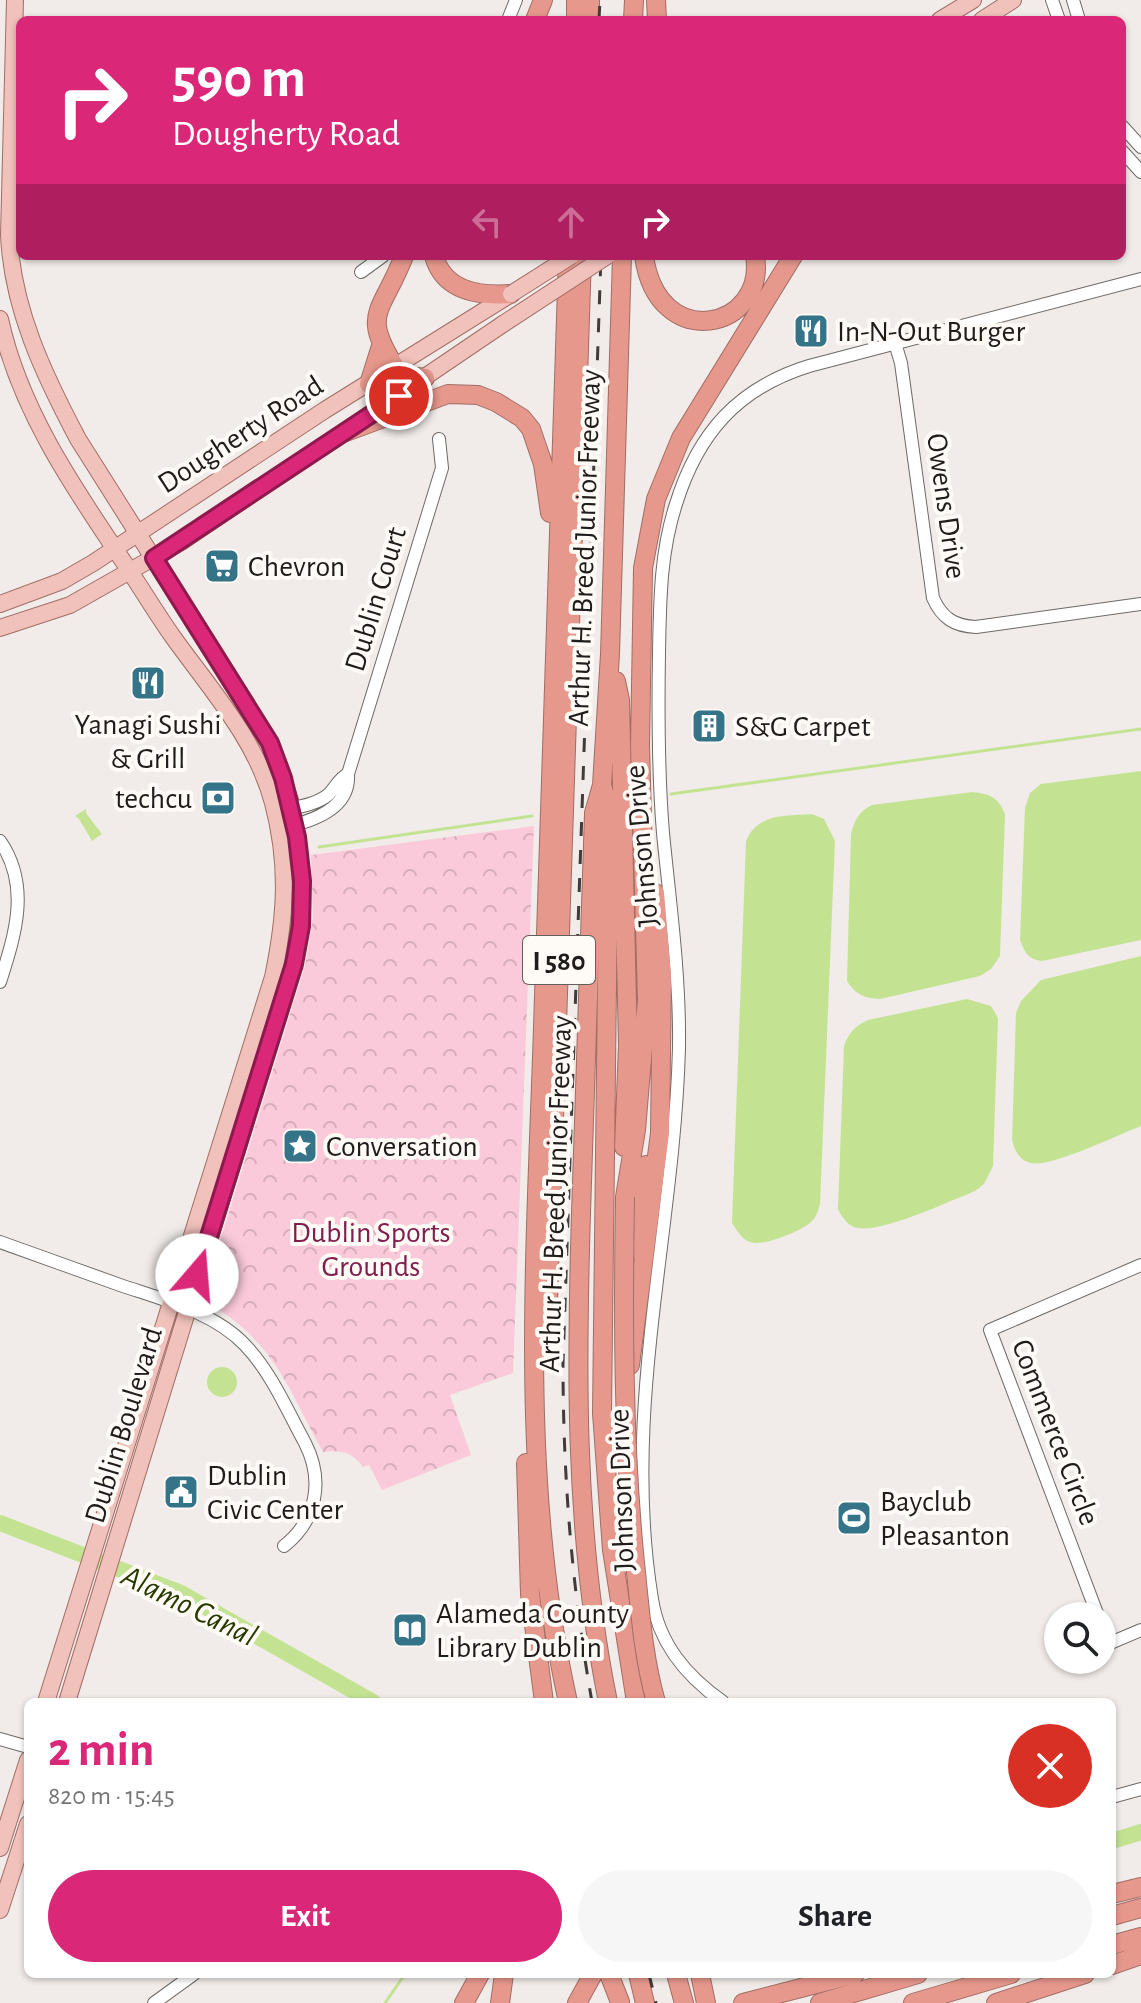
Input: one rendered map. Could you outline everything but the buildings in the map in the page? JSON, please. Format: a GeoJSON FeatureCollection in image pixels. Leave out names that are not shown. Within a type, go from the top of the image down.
{"type":"FeatureCollection","features":[{"type":"Feature","properties":{"kind":"highway"},"geometry":{"type":"LineString","coordinates":[[402,260],[377,314],[375,328],[381,346],[400,375],[425,378]]}},
{"type":"Feature","properties":{"kind":"highway"},"geometry":{"type":"LineString","coordinates":[[436,260],[444,276],[456,286],[469,292],[507,296]]}},
{"type":"Feature","properties":{"kind":"highway"},"geometry":{"type":"LineString","coordinates":[[555,260],[554,446],[560,481]]}},
{"type":"Feature","properties":{"kind":"highway","name":"Arthur H. Breed Junior Freeway"},"geometry":{"type":"LineString","coordinates":[[567,1698],[542,1546],[534,1401],[536,1232],[569,260]]}},
{"type":"Feature","properties":{"kind":"highway","name":"I 580"},"geometry":{"type":"LineString","coordinates":[[559,1663],[562,1635],[545,1442],[582,260]]}},
{"type":"Feature","properties":{"kind":"highway","name":"Arthur H. Breed Junior Freeway"},"geometry":{"type":"LineString","coordinates":[[607,1698],[595,1633],[581,1490],[576,1348],[594,813],[602,785],[610,654],[622,260]]}},
{"type":"Feature","properties":{"kind":"highway"},"geometry":{"type":"LineString","coordinates":[[645,260],[649,280],[664,305],[694,321],[710,321],[726,316],[743,303],[753,286],[756,260]]}},
{"type":"Feature","properties":{"kind":"highway"},"geometry":{"type":"LineString","coordinates":[[645,1698],[647,1661],[626,1446],[622,1350],[625,1197],[630,1130],[647,1000],[642,808],[643,568],[656,499],[681,438],[791,260]]}},
{"type":"Feature","properties":{"kind":"highway"},"geometry":{"type":"LineString","coordinates":[[369,384],[381,346]]}},
{"type":"Feature","properties":{"kind":"highway"},"geometry":{"type":"LineString","coordinates":[[346,432],[448,394],[478,395],[507,407],[531,429],[538,446],[551,520],[558,540]]}},
{"type":"Feature","properties":{"kind":"highway"},"geometry":{"type":"LineString","coordinates":[[610,654],[620,700],[630,1130]]}},
{"type":"Feature","properties":{"kind":"highway"},"geometry":{"type":"LineString","coordinates":[[602,785],[609,813],[607,1392]]}},
{"type":"Feature","properties":{"kind":"highway"},"geometry":{"type":"LineString","coordinates":[[642,808],[656,907],[663,1022],[658,1159],[628,1383],[623,1501],[645,1698]]}},
{"type":"Feature","properties":{"kind":"highway"},"geometry":{"type":"LineString","coordinates":[[645,1698],[612,1550],[602,1413],[632,1237],[659,1113]]}},
{"type":"Feature","properties":{"kind":"highway"},"geometry":{"type":"LineString","coordinates":[[534,1401],[527,1449],[527,1558],[544,1698]]}},
{"type":"Feature","properties":{"kind":"highway"},"geometry":{"type":"LineString","coordinates":[[1116,1893],[1141,1887]]}},
{"type":"Feature","properties":{"kind":"highway"},"geometry":{"type":"LineString","coordinates":[[1116,1915],[1141,1908]]}},
{"type":"Feature","properties":{"kind":"highway"},"geometry":{"type":"LineString","coordinates":[[1116,1944],[1141,1937]]}},
{"type":"Feature","properties":{"kind":"highway"},"geometry":{"type":"LineString","coordinates":[[1116,1964],[1141,1955]]}},
{"type":"Feature","properties":{"kind":"highway"},"geometry":{"type":"LineString","coordinates":[[464,2003],[478,1978]]}},
{"type":"Feature","properties":{"kind":"highway"},"geometry":{"type":"LineString","coordinates":[[500,2003],[502,1978]]}},
{"type":"Feature","properties":{"kind":"highway"},"geometry":{"type":"LineString","coordinates":[[577,2003],[591,1978]]}},
{"type":"Feature","properties":{"kind":"highway"},"geometry":{"type":"LineString","coordinates":[[611,1978],[620,2003]]}},
{"type":"Feature","properties":{"kind":"highway"},"geometry":{"type":"LineString","coordinates":[[639,1978],[645,2003]]}},
{"type":"Feature","properties":{"kind":"highway"},"geometry":{"type":"LineString","coordinates":[[678,1978],[684,2003]]}},
{"type":"Feature","properties":{"kind":"highway"},"geometry":{"type":"LineString","coordinates":[[701,1978],[706,2003]]}},
{"type":"Feature","properties":{"kind":"highway"},"geometry":{"type":"LineString","coordinates":[[741,2003],[775,1989],[789,1978]]}},
{"type":"Feature","properties":{"kind":"highway"},"geometry":{"type":"LineString","coordinates":[[741,2003],[839,1978]]}},
{"type":"Feature","properties":{"kind":"highway"},"geometry":{"type":"LineString","coordinates":[[820,2003],[904,1978]]}},
{"type":"Feature","properties":{"kind":"highway"},"geometry":{"type":"LineString","coordinates":[[913,2003],[997,1978]]}},
{"type":"Feature","properties":{"kind":"highway"},"geometry":{"type":"LineString","coordinates":[[996,2003],[1074,1978]]}},
{"type":"Feature","properties":{"kind":"highway"},"geometry":{"type":"LineString","coordinates":[[1010,2003],[1074,1978]]}},
{"type":"Feature","properties":{"kind":"main road","name":"Dublin Boulevard"},"geometry":{"type":"LineString","coordinates":[[15,0],[9,235],[10,260],[19,303],[54,394],[78,439],[270,743],[284,818],[302,881],[301,926],[294,964],[264,1064],[99,1534],[47,1698]]}},
{"type":"Feature","properties":{"kind":"main road"},"geometry":{"type":"LineString","coordinates":[[947,16],[973,0]]}},
{"type":"Feature","properties":{"kind":"main road"},"geometry":{"type":"LineString","coordinates":[[988,16],[1013,0]]}},
{"type":"Feature","properties":{"kind":"main road","name":"Dougherty Road"},"geometry":{"type":"LineString","coordinates":[[0,604],[62,581],[115,549],[325,410],[563,260]]}},
{"type":"Feature","properties":{"kind":"main road","name":"Dougherty Road"},"geometry":{"type":"LineString","coordinates":[[0,628],[70,605],[154,558],[601,260]]}},
{"type":"Feature","properties":{"kind":"main road"},"geometry":{"type":"LineString","coordinates":[[0,263],[7,298],[19,303]]}},
{"type":"Feature","properties":{"kind":"main road","name":"Dublin Boulevard"},"geometry":{"type":"LineString","coordinates":[[0,319],[16,373],[38,425],[130,572],[249,744],[284,818],[285,900],[281,936],[267,998],[179,1306],[118,1540],[68,1698]]}},
{"type":"Feature","properties":{"kind":"main road"},"geometry":{"type":"LineString","coordinates":[[264,1064],[258,1057],[274,1006],[267,998]]}},
{"type":"Feature","properties":{"kind":"main road"},"geometry":{"type":"LineString","coordinates":[[0,1848],[24,1773]]}},
{"type":"Feature","properties":{"kind":"main road"},"geometry":{"type":"LineString","coordinates":[[0,1910],[24,1836]]}},
{"type":"Feature","properties":{"kind":"street"},"geometry":{"type":"LineString","coordinates":[[1126,155],[1141,172]]}},
{"type":"Feature","properties":{"kind":"street"},"geometry":{"type":"LineString","coordinates":[[361,272],[378,260]]}},
{"type":"Feature","properties":{"kind":"street","name":"Johnson Drive"},"geometry":{"type":"LineString","coordinates":[[718,1698],[690,1675],[664,1638],[652,1600],[643,1517],[644,1387],[672,1153],[679,1044],[675,938],[659,752],[660,591],[663,561],[682,485],[704,442],[732,408],[766,382],[788,372],[1141,279]]}},
{"type":"Feature","properties":{"kind":"street","name":"Owens Drive"},"geometry":{"type":"LineString","coordinates":[[895,343],[901,362],[933,598],[939,610],[955,623],[976,627],[1141,604]]}},
{"type":"Feature","properties":{"kind":"street","name":"Dublin Court"},"geometry":{"type":"LineString","coordinates":[[284,818],[328,796],[340,778],[348,774],[442,468],[439,439]]}},
{"type":"Feature","properties":{"kind":"street"},"geometry":{"type":"LineString","coordinates":[[0,841],[14,868],[19,899],[12,943],[0,982]]}},
{"type":"Feature","properties":{"kind":"street"},"geometry":{"type":"LineString","coordinates":[[0,1242],[179,1306],[218,1324],[260,1361],[313,1459],[316,1487],[311,1513],[303,1528],[284,1546]]}},
{"type":"Feature","properties":{"kind":"street","name":"Commerce Circle"},"geometry":{"type":"LineString","coordinates":[[1093,1602],[990,1330],[1141,1265]]}},
{"type":"Feature","properties":{"kind":"street"},"geometry":{"type":"LineString","coordinates":[[1116,1641],[1141,1630]]}},
{"type":"Feature","properties":{"kind":"street"},"geometry":{"type":"LineString","coordinates":[[0,1739],[24,1746]]}},
{"type":"Feature","properties":{"kind":"street"},"geometry":{"type":"LineString","coordinates":[[1116,1796],[1141,1789]]}},
{"type":"Feature","properties":{"kind":"street"},"geometry":{"type":"LineString","coordinates":[[154,2003],[188,1978]]}},
{"type":"Feature","properties":{"kind":"green space","name":"Dublin Sports Grounds"},"geometry":{"type":"Polygon","coordinates":[[[534,826],[513,1373],[450,1395],[471,1455],[382,1490],[369,1465],[363,1467],[346,1453],[323,1452],[288,1386],[264,1349],[229,1317],[206,1302],[204,1293],[305,966],[313,918],[311,855],[534,826]]]}},
{"type":"Feature","properties":{"kind":"shaded area"},"geometry":{"type":"Polygon","coordinates":[[[1141,771],[1141,940],[1042,961],[1030,957],[1020,940],[1025,808],[1030,793],[1041,784],[1141,771]]]}},
{"type":"Feature","properties":{"kind":"shaded area"},"geometry":{"type":"Polygon","coordinates":[[[972,792],[993,797],[1005,814],[1000,956],[991,969],[980,976],[880,999],[861,995],[847,981],[851,834],[856,821],[872,805],[972,792]]]}},
{"type":"Feature","properties":{"kind":"shaded area"},"geometry":{"type":"Polygon","coordinates":[[[86,809],[102,834],[92,841],[75,816],[86,809]]]}},
{"type":"Feature","properties":{"kind":"shaded area"},"geometry":{"type":"Polygon","coordinates":[[[812,814],[824,819],[835,841],[820,1204],[815,1218],[806,1226],[791,1234],[756,1243],[744,1239],[732,1223],[746,841],[751,832],[765,821],[782,816],[812,814]]]}},
{"type":"Feature","properties":{"kind":"shaded area"},"geometry":{"type":"Polygon","coordinates":[[[1141,956],[1141,1126],[1053,1160],[1031,1163],[1023,1160],[1012,1140],[1016,1013],[1021,1001],[1041,980],[1141,956]]]}},
{"type":"Feature","properties":{"kind":"shaded area"},"geometry":{"type":"Polygon","coordinates":[[[967,999],[991,1006],[998,1018],[993,1166],[984,1184],[975,1191],[879,1227],[854,1227],[844,1220],[838,1209],[844,1046],[848,1037],[856,1027],[868,1020],[967,999]]]}},
{"type":"Feature","properties":{"kind":"shaded area"},"geometry":{"type":"Polygon","coordinates":[[[222,1367],[228,1368],[236,1376],[236,1388],[228,1396],[222,1397],[216,1396],[208,1388],[207,1382],[208,1376],[216,1368],[222,1367]]]}},
{"type":"Feature","properties":{"kind":"waterway"},"geometry":{"type":"LineString","coordinates":[[671,794],[1141,729]]}},
{"type":"Feature","properties":{"kind":"waterway"},"geometry":{"type":"LineString","coordinates":[[319,847],[532,816]]}},
{"type":"Feature","properties":{"kind":"waterway","name":"Alamo Canal"},"geometry":{"type":"LineString","coordinates":[[0,1523],[181,1593],[366,1698]]}},
{"type":"Feature","properties":{"kind":"waterway","name":"Alamo Canal"},"geometry":{"type":"LineString","coordinates":[[1116,1840],[1141,1832]]}},
{"type":"Feature","properties":{"kind":"waterway"},"geometry":{"type":"LineString","coordinates":[[385,2003],[402,1978]]}},
{"type":"Feature","properties":{"kind":"railway"},"geometry":{"type":"LineString","coordinates":[[599,16],[600,0]]}},
{"type":"Feature","properties":{"kind":"railway"},"geometry":{"type":"LineString","coordinates":[[591,1698],[570,1533],[563,1363],[601,260]]}},
{"type":"Feature","properties":{"kind":"railway"},"geometry":{"type":"LineString","coordinates":[[650,1978],[656,2003]]}},
{"type":"Feature","properties":{"kind":"place","name":"In-N-Out Burger"},"geometry":{"type":"Point","coordinates":[811,331]}},
{"type":"Feature","properties":{"kind":"place","name":"Chevron"},"geometry":{"type":"Point","coordinates":[222,566]}},
{"type":"Feature","properties":{"kind":"place","name":"Yanagi Sushi & Grill"},"geometry":{"type":"Point","coordinates":[148,683]}},
{"type":"Feature","properties":{"kind":"place","name":"S&G Carpet"},"geometry":{"type":"Point","coordinates":[709,726]}},
{"type":"Feature","properties":{"kind":"place","name":"techcu"},"geometry":{"type":"Point","coordinates":[218,798]}},
{"type":"Feature","properties":{"kind":"place","name":"Conversation"},"geometry":{"type":"Point","coordinates":[300,1146]}},
{"type":"Feature","properties":{"kind":"place","name":"Dublin Civic Center"},"geometry":{"type":"Point","coordinates":[181,1492]}},
{"type":"Feature","properties":{"kind":"place","name":"Bayclub Pleasanton"},"geometry":{"type":"Point","coordinates":[854,1518]}},
{"type":"Feature","properties":{"kind":"place","name":"Alameda County Library Dublin"},"geometry":{"type":"Point","coordinates":[410,1630]}},
{"type":"Feature","properties":{"kind":"route"},"geometry":{"type":"LineString","coordinates":[[197,1275],[294,964],[301,926],[302,881],[290,800],[270,743],[154,558],[399,396]]}}]}
